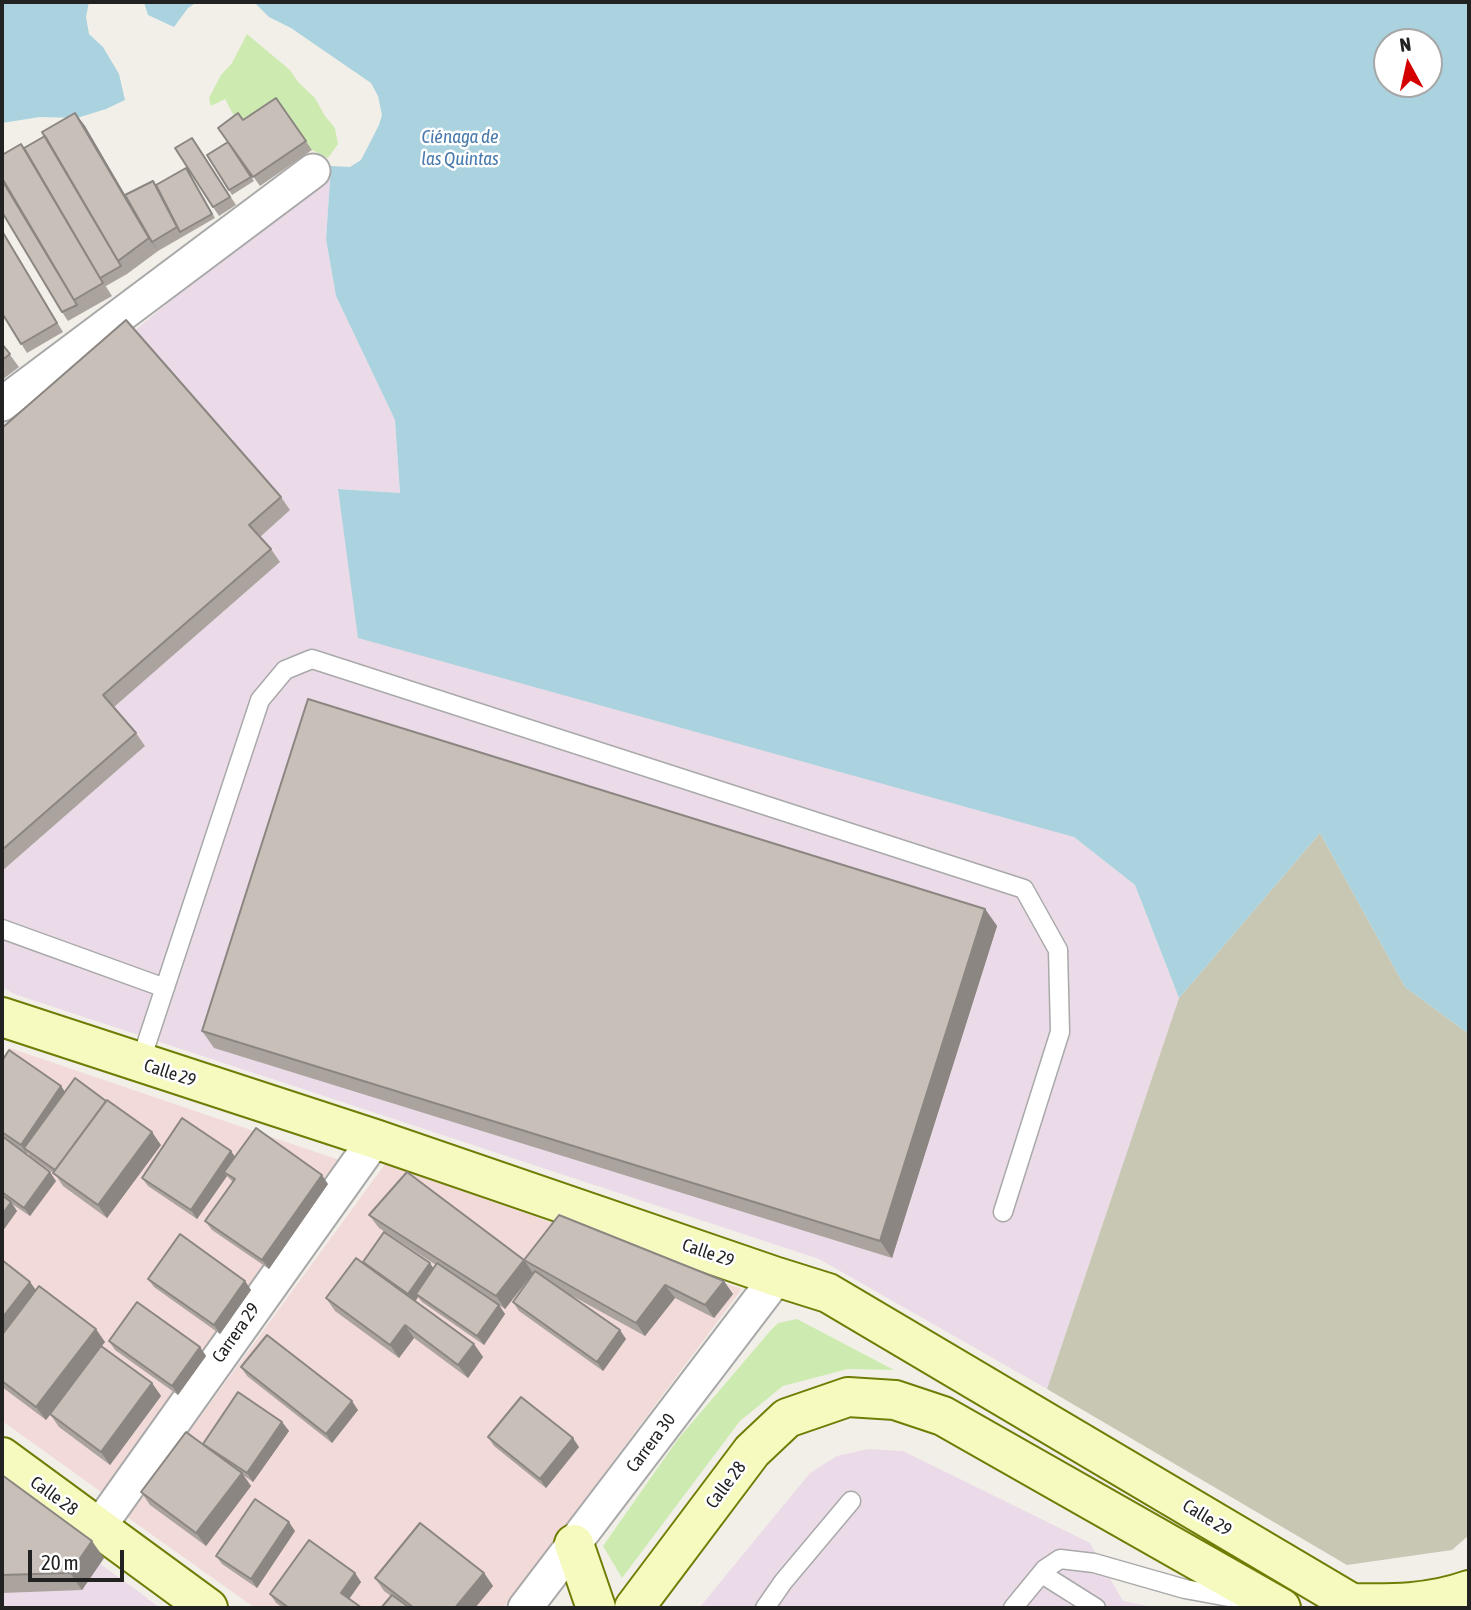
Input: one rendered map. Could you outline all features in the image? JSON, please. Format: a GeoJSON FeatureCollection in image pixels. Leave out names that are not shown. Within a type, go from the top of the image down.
{"type":"FeatureCollection","features":[{"type":"Feature","properties":{"kind":"main road","name":"Calle 29"},"geometry":{"type":"LineString","coordinates":[[3,1020],[375,1139],[828,1293],[1355,1606]]}},
{"type":"Feature","properties":{"kind":"main road","name":"Calle 28"},"geometry":{"type":"LineString","coordinates":[[634,1608],[752,1451],[787,1418],[848,1397],[895,1400],[943,1416],[1278,1606]]}},
{"type":"Feature","properties":{"kind":"main road","name":"Calle 28"},"geometry":{"type":"LineString","coordinates":[[2,1457],[208,1608]]}},
{"type":"Feature","properties":{"kind":"main road"},"geometry":{"type":"LineString","coordinates":[[574,1544],[596,1608]]}},
{"type":"Feature","properties":{"kind":"main road"},"geometry":{"type":"LineString","coordinates":[[1355,1606],[1429,1601],[1469,1590]]}},
{"type":"Feature","properties":{"kind":"street"},"geometry":{"type":"LineString","coordinates":[[2,404],[313,171]]}},
{"type":"Feature","properties":{"kind":"street","name":"Carrera 29"},"geometry":{"type":"LineString","coordinates":[[98,1528],[375,1139]]}},
{"type":"Feature","properties":{"kind":"street","name":"Carrera 30"},"geometry":{"type":"LineString","coordinates":[[525,1608],[777,1277]]}},
{"type":"Feature","properties":{"kind":"lane"},"geometry":{"type":"LineString","coordinates":[[140,1063],[260,700],[285,670],[312,659],[1024,889],[1058,950],[1060,1032],[1003,1212]]}},
{"type":"Feature","properties":{"kind":"lane"},"geometry":{"type":"LineString","coordinates":[[2,929],[165,988]]}},
{"type":"Feature","properties":{"kind":"lane"},"geometry":{"type":"LineString","coordinates":[[765,1608],[783,1582],[851,1501]]}},
{"type":"Feature","properties":{"kind":"lane"},"geometry":{"type":"LineString","coordinates":[[1013,1608],[1045,1569],[1060,1559],[1094,1563],[1185,1589],[1278,1606]]}},
{"type":"Feature","properties":{"kind":"lane"},"geometry":{"type":"LineString","coordinates":[[1042,1574],[1096,1608]]}},
{"type":"Feature","properties":{"kind":"shaded area"},"geometry":{"type":"Polygon","coordinates":[[[331,166],[326,239],[336,296],[395,420],[400,493],[339,489],[1074,837],[1135,885],[1179,998],[1047,1389],[819,1259],[14,994],[2,987],[2,442],[331,166]]]}},
{"type":"Feature","properties":{"kind":"shaded area"},"geometry":{"type":"Polygon","coordinates":[[[1320,833],[1405,987],[1469,1034],[1469,1535],[1452,1550],[1347,1565],[1047,1389],[1179,998],[1320,833]]]}},
{"type":"Feature","properties":{"kind":"shaded area"},"geometry":{"type":"Polygon","coordinates":[[[10,1048],[348,1163],[104,1494],[2,1421],[2,1059],[10,1048]]]}},
{"type":"Feature","properties":{"kind":"shaded area"},"geometry":{"type":"Polygon","coordinates":[[[385,1164],[742,1289],[503,1608],[255,1608],[127,1517],[385,1164]]]}},
{"type":"Feature","properties":{"kind":"shaded area"},"geometry":{"type":"Polygon","coordinates":[[[868,1449],[903,1451],[1090,1543],[1123,1601],[1158,1608],[699,1608],[810,1473],[837,1456],[868,1449]]]}},
{"type":"Feature","properties":{"kind":"shaded area"},"geometry":{"type":"Polygon","coordinates":[[[2,1493],[135,1589],[160,1608],[2,1608],[2,1493]]]}},
{"type":"Feature","properties":{"kind":"green space"},"geometry":{"type":"Polygon","coordinates":[[[247,34],[290,70],[315,98],[335,128],[338,144],[328,158],[312,150],[282,107],[251,128],[235,118],[225,99],[211,106],[209,98],[247,34]]]}},
{"type":"Feature","properties":{"kind":"green space"},"geometry":{"type":"Polygon","coordinates":[[[797,1319],[894,1370],[848,1369],[783,1386],[740,1421],[622,1578],[603,1546],[678,1439],[771,1330],[778,1323],[797,1319]]]}},
{"type":"Feature","properties":{"kind":"water"},"geometry":{"type":"Polygon","coordinates":[[[2,2],[89,2],[86,17],[89,34],[103,47],[119,74],[125,100],[77,118],[40,117],[2,123],[2,2]]]}},
{"type":"Feature","properties":{"kind":"water"},"geometry":{"type":"Polygon","coordinates":[[[144,2],[197,2],[188,8],[174,27],[148,15],[144,2]]]}},
{"type":"Feature","properties":{"kind":"water","name":"Ciénaga de las Quintas"},"geometry":{"type":"Polygon","coordinates":[[[254,2],[1469,2],[1469,1034],[1405,987],[1320,833],[1179,998],[1135,885],[1074,837],[358,638],[338,489],[400,493],[395,420],[336,296],[326,239],[331,166],[350,167],[361,160],[382,115],[378,96],[371,83],[291,28],[269,17],[254,2]]]}},
{"type":"Feature","properties":{"kind":"building"},"geometry":{"type":"Polygon","coordinates":[[[276,98],[306,141],[253,177],[218,128],[238,113],[243,120],[276,98]]]}},
{"type":"Feature","properties":{"kind":"building"},"geometry":{"type":"Polygon","coordinates":[[[75,113],[149,238],[118,261],[42,132],[75,113]]]}},
{"type":"Feature","properties":{"kind":"building"},"geometry":{"type":"Polygon","coordinates":[[[45,136],[121,266],[100,278],[24,148],[45,136]]]}},
{"type":"Feature","properties":{"kind":"building"},"geometry":{"type":"Polygon","coordinates":[[[192,138],[230,197],[213,207],[175,148],[192,138]]]}},
{"type":"Feature","properties":{"kind":"building"},"geometry":{"type":"Polygon","coordinates":[[[228,142],[251,177],[229,190],[207,155],[228,142]]]}},
{"type":"Feature","properties":{"kind":"building"},"geometry":{"type":"Polygon","coordinates":[[[21,144],[103,283],[74,300],[2,178],[2,155],[21,144]]]}},
{"type":"Feature","properties":{"kind":"building"},"geometry":{"type":"Polygon","coordinates":[[[186,168],[212,214],[180,232],[156,185],[186,168]]]}},
{"type":"Feature","properties":{"kind":"building"},"geometry":{"type":"Polygon","coordinates":[[[2,180],[77,305],[62,312],[2,212],[2,180]]]}},
{"type":"Feature","properties":{"kind":"building"},"geometry":{"type":"Polygon","coordinates":[[[153,181],[177,227],[152,242],[125,195],[153,181]]]}},
{"type":"Feature","properties":{"kind":"building"},"geometry":{"type":"Polygon","coordinates":[[[2,231],[57,323],[21,344],[2,313],[2,231]]]}},
{"type":"Feature","properties":{"kind":"building"},"geometry":{"type":"Polygon","coordinates":[[[126,320],[281,497],[249,525],[271,549],[103,695],[136,733],[2,850],[2,428],[126,320]]]}},
{"type":"Feature","properties":{"kind":"building"},"geometry":{"type":"Polygon","coordinates":[[[2,344],[10,354],[2,360],[2,344]]]}},
{"type":"Feature","properties":{"kind":"building"},"geometry":{"type":"Polygon","coordinates":[[[308,699],[985,909],[880,1241],[202,1031],[308,699]]]}},
{"type":"Feature","properties":{"kind":"building"},"geometry":{"type":"Polygon","coordinates":[[[9,1050],[61,1086],[21,1145],[2,1132],[2,1061],[9,1050]]]}},
{"type":"Feature","properties":{"kind":"building"},"geometry":{"type":"Polygon","coordinates":[[[75,1078],[106,1101],[55,1170],[24,1148],[75,1078]]]}},
{"type":"Feature","properties":{"kind":"building"},"geometry":{"type":"Polygon","coordinates":[[[107,1100],[152,1132],[98,1205],[53,1173],[107,1100]]]}},
{"type":"Feature","properties":{"kind":"building"},"geometry":{"type":"Polygon","coordinates":[[[182,1118],[231,1151],[191,1210],[142,1178],[182,1118]]]}},
{"type":"Feature","properties":{"kind":"building"},"geometry":{"type":"Polygon","coordinates":[[[256,1128],[322,1175],[262,1260],[205,1221],[235,1179],[224,1172],[256,1128]]]}},
{"type":"Feature","properties":{"kind":"building"},"geometry":{"type":"Polygon","coordinates":[[[2,1136],[50,1172],[24,1208],[2,1192],[2,1136]]]}},
{"type":"Feature","properties":{"kind":"building"},"geometry":{"type":"Polygon","coordinates":[[[407,1172],[524,1260],[496,1296],[369,1215],[407,1172]]]}},
{"type":"Feature","properties":{"kind":"building"},"geometry":{"type":"Polygon","coordinates":[[[2,1195],[11,1202],[2,1215],[2,1195]]]}},
{"type":"Feature","properties":{"kind":"building"},"geometry":{"type":"Polygon","coordinates":[[[559,1215],[724,1281],[705,1305],[665,1285],[636,1323],[524,1260],[559,1215]]]}},
{"type":"Feature","properties":{"kind":"building"},"geometry":{"type":"Polygon","coordinates":[[[384,1232],[430,1263],[408,1294],[363,1262],[384,1232]]]}},
{"type":"Feature","properties":{"kind":"building"},"geometry":{"type":"Polygon","coordinates":[[[180,1234],[245,1281],[214,1325],[148,1279],[180,1234]]]}},
{"type":"Feature","properties":{"kind":"building"},"geometry":{"type":"Polygon","coordinates":[[[356,1258],[474,1344],[458,1365],[405,1325],[390,1345],[326,1298],[356,1258]]]}},
{"type":"Feature","properties":{"kind":"building"},"geometry":{"type":"Polygon","coordinates":[[[2,1260],[30,1282],[2,1318],[2,1260]]]}},
{"type":"Feature","properties":{"kind":"building"},"geometry":{"type":"Polygon","coordinates":[[[437,1263],[499,1305],[477,1336],[416,1294],[437,1263]]]}},
{"type":"Feature","properties":{"kind":"building"},"geometry":{"type":"Polygon","coordinates":[[[535,1271],[620,1330],[597,1362],[513,1302],[535,1271]]]}},
{"type":"Feature","properties":{"kind":"building"},"geometry":{"type":"Polygon","coordinates":[[[39,1286],[96,1329],[36,1407],[2,1381],[2,1335],[39,1286]]]}},
{"type":"Feature","properties":{"kind":"building"},"geometry":{"type":"Polygon","coordinates":[[[137,1302],[200,1347],[172,1386],[109,1341],[137,1302]]]}},
{"type":"Feature","properties":{"kind":"building"},"geometry":{"type":"Polygon","coordinates":[[[267,1335],[352,1401],[326,1434],[241,1367],[267,1335]]]}},
{"type":"Feature","properties":{"kind":"building"},"geometry":{"type":"Polygon","coordinates":[[[101,1346],[152,1383],[101,1452],[50,1414],[101,1346]]]}},
{"type":"Feature","properties":{"kind":"building"},"geometry":{"type":"Polygon","coordinates":[[[238,1392],[282,1422],[247,1473],[203,1444],[238,1392]]]}},
{"type":"Feature","properties":{"kind":"building"},"geometry":{"type":"Polygon","coordinates":[[[521,1397],[573,1438],[540,1479],[488,1437],[521,1397]]]}},
{"type":"Feature","properties":{"kind":"building"},"geometry":{"type":"Polygon","coordinates":[[[186,1432],[242,1473],[196,1533],[141,1492],[186,1432]]]}},
{"type":"Feature","properties":{"kind":"building"},"geometry":{"type":"Polygon","coordinates":[[[2,1475],[92,1541],[70,1573],[2,1575],[2,1475]]]}},
{"type":"Feature","properties":{"kind":"building"},"geometry":{"type":"Polygon","coordinates":[[[255,1499],[289,1522],[251,1579],[216,1556],[255,1499]]]}},
{"type":"Feature","properties":{"kind":"building"},"geometry":{"type":"Polygon","coordinates":[[[420,1523],[484,1573],[455,1608],[414,1608],[375,1578],[420,1523]]]}},
{"type":"Feature","properties":{"kind":"building"},"geometry":{"type":"Polygon","coordinates":[[[309,1540],[355,1573],[341,1593],[362,1608],[289,1608],[270,1594],[309,1540]]]}},
{"type":"Feature","properties":{"kind":"building"},"geometry":{"type":"Polygon","coordinates":[[[392,1595],[410,1608],[381,1608],[392,1595]]]}}]}
